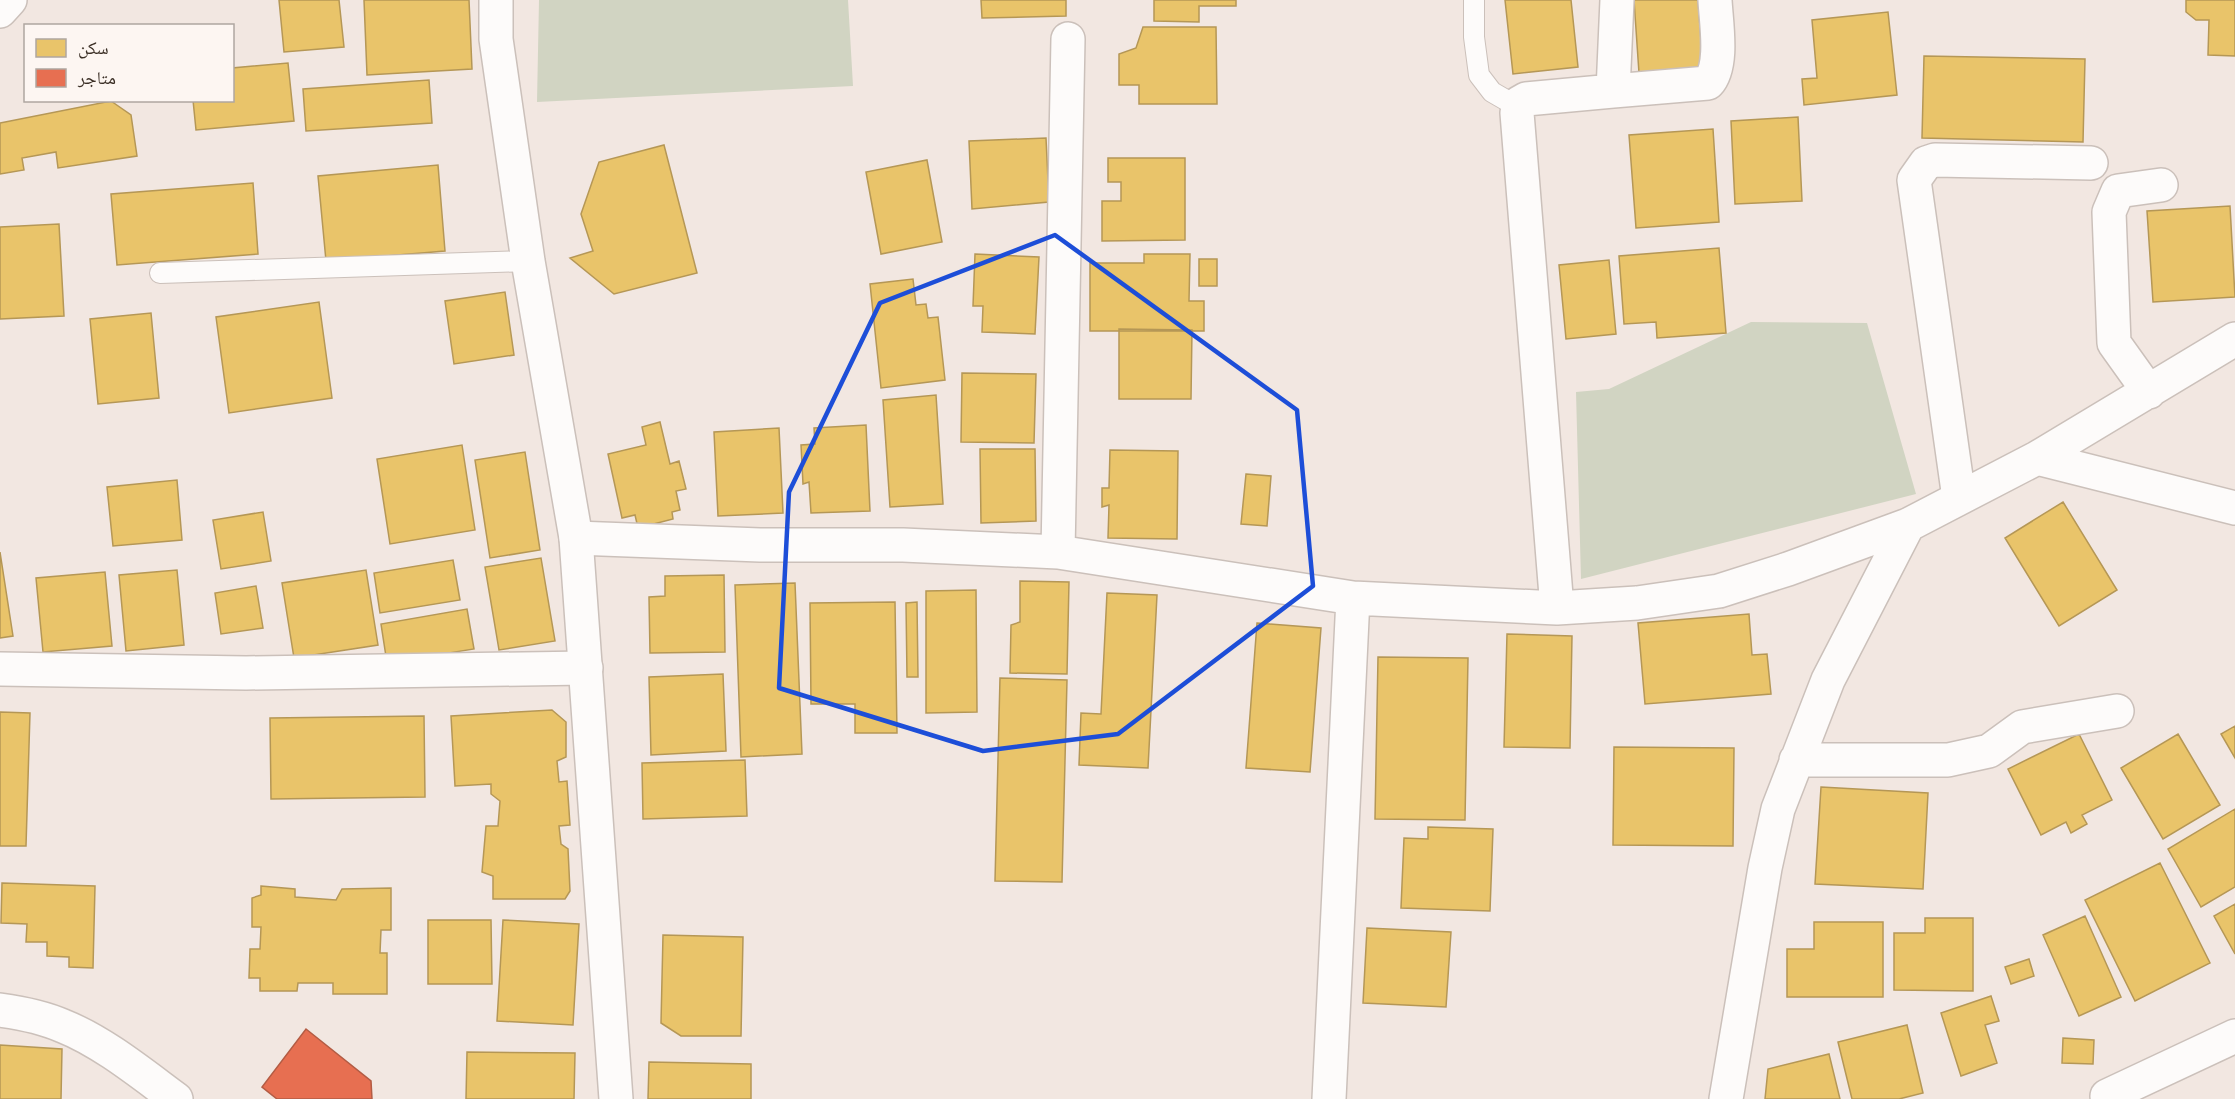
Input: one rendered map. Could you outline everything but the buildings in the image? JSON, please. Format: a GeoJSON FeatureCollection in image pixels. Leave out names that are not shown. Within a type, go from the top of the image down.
{"type":"FeatureCollection","features":[{"type":"Feature","properties":{"kind":"street"},"geometry":{"type":"LineString","coordinates":[[0,11],[10,0]]}},
{"type":"Feature","properties":{"kind":"street"},"geometry":{"type":"LineString","coordinates":[[496,0],[496,39],[528,261],[576,538],[616,1099]]}},
{"type":"Feature","properties":{"kind":"street"},"geometry":{"type":"LineString","coordinates":[[1613,91],[1617,0]]}},
{"type":"Feature","properties":{"kind":"street"},"geometry":{"type":"LineString","coordinates":[[1557,608],[1519,103],[1526,99],[1708,83],[1714,77],[1718,61],[1715,0]]}},
{"type":"Feature","properties":{"kind":"street"},"geometry":{"type":"LineString","coordinates":[[1058,552],[1060,348],[1065,226],[1068,39]]}},
{"type":"Feature","properties":{"kind":"street"},"geometry":{"type":"LineString","coordinates":[[1959,498],[1914,180],[1926,163],[1935,160],[2091,163]]}},
{"type":"Feature","properties":{"kind":"street"},"geometry":{"type":"LineString","coordinates":[[2149,392],[2114,343],[2109,212],[2118,191],[2161,184]]}},
{"type":"Feature","properties":{"kind":"street"},"geometry":{"type":"LineString","coordinates":[[576,538],[1058,552],[1353,597],[1557,608],[1637,603],[1719,591],[1788,569],[1908,525],[2037,458],[2235,339]]}},
{"type":"Feature","properties":{"kind":"street"},"geometry":{"type":"LineString","coordinates":[[2037,458],[2235,508]]}},
{"type":"Feature","properties":{"kind":"street"},"geometry":{"type":"LineString","coordinates":[[1726,1099],[1765,868],[1779,809],[1828,680],[1908,525]]}},
{"type":"Feature","properties":{"kind":"street"},"geometry":{"type":"LineString","coordinates":[[1329,1099],[1353,597]]}},
{"type":"Feature","properties":{"kind":"street"},"geometry":{"type":"LineString","coordinates":[[0,669],[246,673],[586,668]]}},
{"type":"Feature","properties":{"kind":"street"},"geometry":{"type":"LineString","coordinates":[[1796,760],[1948,760],[1989,751],[2022,727],[2117,711]]}},
{"type":"Feature","properties":{"kind":"street"},"geometry":{"type":"LineString","coordinates":[[0,1010],[29,1014],[64,1026],[130,1066],[176,1099]]}},
{"type":"Feature","properties":{"kind":"street"},"geometry":{"type":"LineString","coordinates":[[2107,1096],[2235,1036]]}},
{"type":"Feature","properties":{"kind":"lane"},"geometry":{"type":"LineString","coordinates":[[1474,0],[1474,37],[1479,75],[1492,92],[1518,107]]}},
{"type":"Feature","properties":{"kind":"lane"},"geometry":{"type":"LineString","coordinates":[[160,273],[528,261]]}},
{"type":"Feature","properties":{"kind":"highlighted area"},"geometry":{"type":"Polygon","coordinates":[[[1055,235],[1297,410],[1313,586],[1118,734],[983,751],[779,688],[789,492],[880,303],[1055,235]]]}},
{"type":"Feature","properties":{"kind":"green space"},"geometry":{"type":"Polygon","coordinates":[[[539,0],[848,0],[853,86],[537,102],[539,0]]]}},
{"type":"Feature","properties":{"kind":"green space"},"geometry":{"type":"Polygon","coordinates":[[[1751,322],[1867,323],[1916,494],[1581,579],[1576,392],[1609,389],[1751,322]]]}}]}
